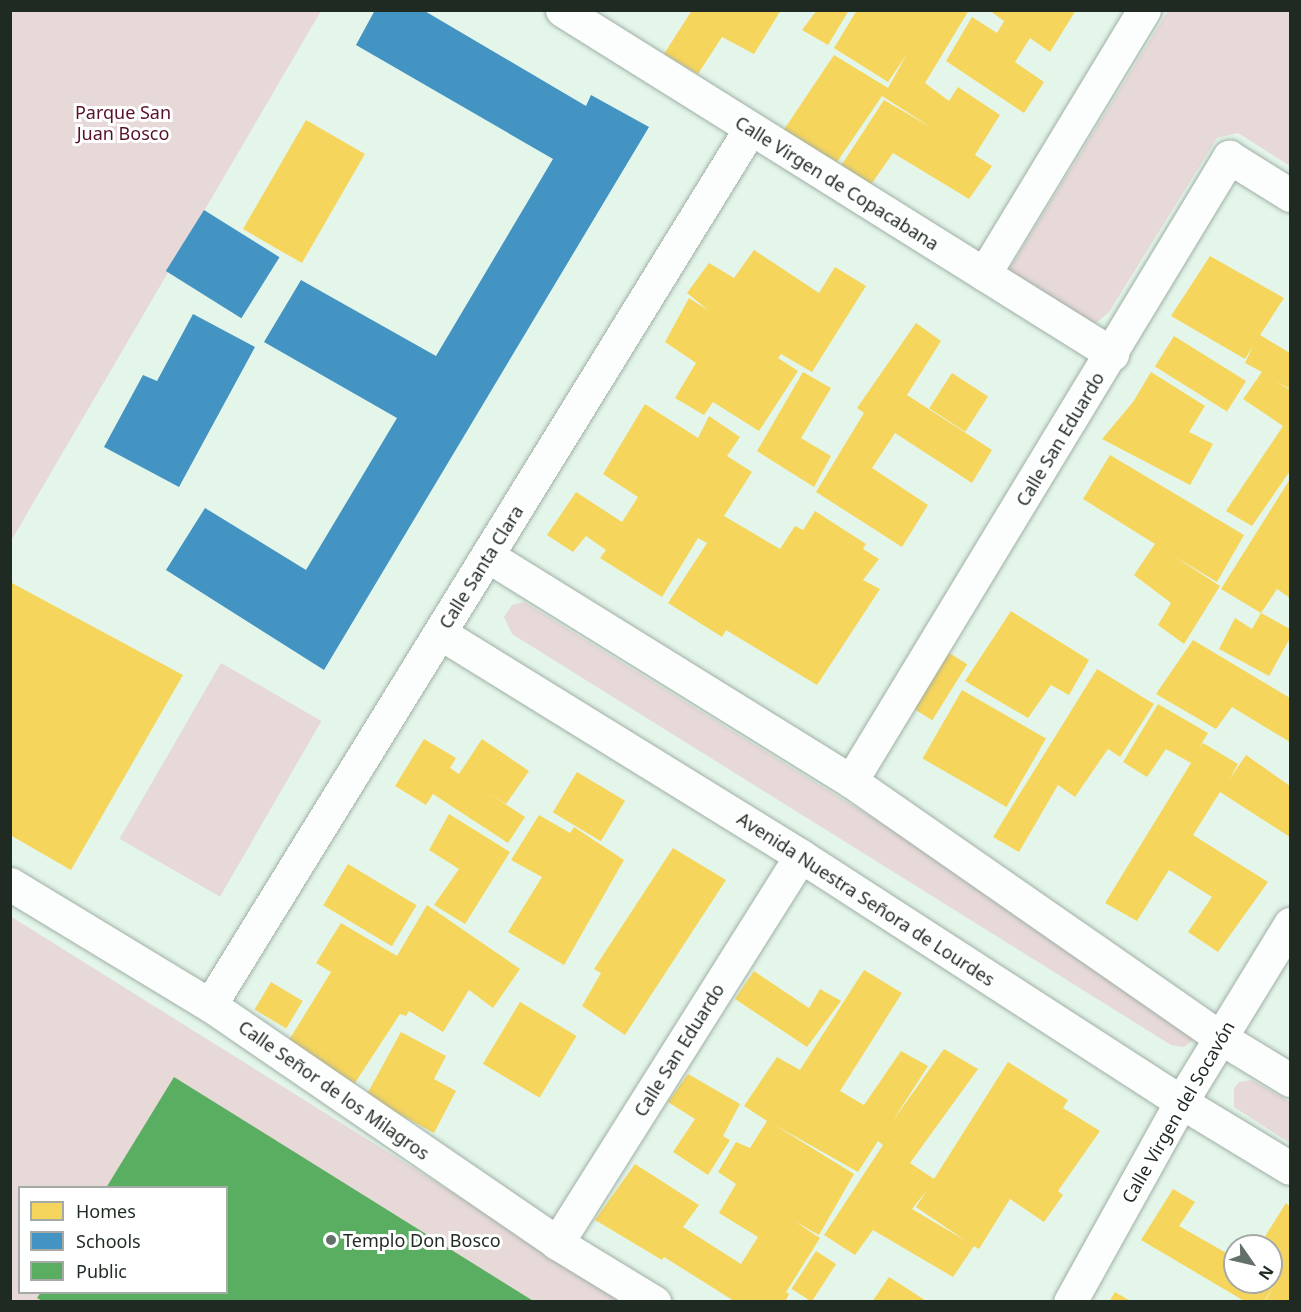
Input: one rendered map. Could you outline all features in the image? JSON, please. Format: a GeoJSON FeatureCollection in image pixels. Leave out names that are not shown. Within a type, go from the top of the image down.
{"type":"FeatureCollection","features":[{"type":"Feature","properties":{"kind":"street","name":"Calle Virgen de Copacabana"},"geometry":{"type":"LineString","coordinates":[[562,10],[1112,354]]}},
{"type":"Feature","properties":{"kind":"street"},"geometry":{"type":"LineString","coordinates":[[984,274],[1144,10]]}},
{"type":"Feature","properties":{"kind":"street","name":"Calle Santa Clara"},"geometry":{"type":"LineString","coordinates":[[210,1005],[750,129]]}},
{"type":"Feature","properties":{"kind":"street","name":"Calle San Eduardo"},"geometry":{"type":"LineString","coordinates":[[852,781],[1229,157],[1290,195]]}},
{"type":"Feature","properties":{"kind":"street"},"geometry":{"type":"LineString","coordinates":[[488,556],[852,781],[1221,1038],[1290,1080]]}},
{"type":"Feature","properties":{"kind":"street","name":"Avenida Nuestra Señora de Lourdes"},"geometry":{"type":"LineString","coordinates":[[440,633],[801,856],[1181,1102],[1290,1168]]}},
{"type":"Feature","properties":{"kind":"street","name":"Calle San Eduardo"},"geometry":{"type":"LineString","coordinates":[[557,1244],[801,856]]}},
{"type":"Feature","properties":{"kind":"street","name":"Calle Señor de los Milagros"},"geometry":{"type":"LineString","coordinates":[[10,884],[210,1005],[557,1244],[654,1302]]}},
{"type":"Feature","properties":{"kind":"street","name":"Calle Virgen del Socavón"},"geometry":{"type":"LineString","coordinates":[[1070,1302],[1181,1102],[1290,924]]}},
{"type":"Feature","properties":{"kind":"green space","name":"Parque San Juan Bosco"},"geometry":{"type":"Polygon","coordinates":[[[10,11],[321,11],[11,541],[10,541],[10,11]]]}},
{"type":"Feature","properties":{"kind":"green space"},"geometry":{"type":"Polygon","coordinates":[[[1168,11],[1290,11],[1290,166],[1238,133],[1217,138],[1109,312],[1090,328],[1008,277],[1010,268],[1168,11]]]}},
{"type":"Feature","properties":{"kind":"green space"},"geometry":{"type":"Polygon","coordinates":[[[524,602],[1191,1015],[1195,1039],[1184,1047],[1171,1045],[512,634],[504,617],[512,605],[524,602]]]}},
{"type":"Feature","properties":{"kind":"green space"},"geometry":{"type":"Polygon","coordinates":[[[221,663],[321,721],[220,897],[120,839],[221,663]]]}},
{"type":"Feature","properties":{"kind":"green space"},"geometry":{"type":"Polygon","coordinates":[[[10,916],[626,1301],[11,1301],[10,916]]]}},
{"type":"Feature","properties":{"kind":"green space"},"geometry":{"type":"Polygon","coordinates":[[[1252,1080],[1290,1102],[1290,1143],[1234,1107],[1234,1088],[1239,1082],[1252,1080]]]}},
{"type":"Feature","properties":{"kind":"building: Homes"},"geometry":{"type":"Polygon","coordinates":[[[692,10],[781,10],[754,54],[722,37],[698,74],[664,54],[692,10]]]}},
{"type":"Feature","properties":{"kind":"building: Homes"},"geometry":{"type":"Polygon","coordinates":[[[817,10],[849,10],[828,45],[802,30],[817,10]]]}},
{"type":"Feature","properties":{"kind":"building: Homes"},"geometry":{"type":"Polygon","coordinates":[[[857,10],[969,10],[925,83],[949,101],[958,87],[1000,115],[975,155],[992,166],[969,199],[893,153],[865,193],[835,175],[884,100],[932,128],[882,96],[837,162],[783,131],[834,55],[888,88],[907,54],[888,82],[834,48],[857,10]]]}},
{"type":"Feature","properties":{"kind":"building: Homes"},"geometry":{"type":"Polygon","coordinates":[[[989,10],[1076,10],[1050,52],[1030,38],[1015,62],[1044,82],[1024,113],[946,61],[972,17],[997,33],[1004,21],[989,10]]]}},
{"type":"Feature","properties":{"kind":"building: Homes"},"geometry":{"type":"Polygon","coordinates":[[[306,120],[365,154],[302,263],[243,229],[306,120]]]}},
{"type":"Feature","properties":{"kind":"building: Homes"},"geometry":{"type":"Polygon","coordinates":[[[754,250],[819,293],[835,267],[866,286],[812,372],[781,354],[778,358],[798,371],[759,431],[713,402],[704,415],[675,398],[696,363],[665,342],[689,298],[709,311],[687,293],[709,263],[734,278],[754,250]]]}},
{"type":"Feature","properties":{"kind":"building: Homes"},"geometry":{"type":"Polygon","coordinates":[[[1210,256],[1284,298],[1260,335],[1290,353],[1290,389],[1274,380],[1290,390],[1290,471],[1252,526],[1226,511],[1283,426],[1243,399],[1262,372],[1245,363],[1253,346],[1245,359],[1171,316],[1210,256]]]}},
{"type":"Feature","properties":{"kind":"building: Homes"},"geometry":{"type":"Polygon","coordinates":[[[916,323],[941,341],[907,395],[992,450],[972,483],[895,433],[872,468],[928,505],[902,547],[816,492],[864,413],[857,408],[916,323]]]}},
{"type":"Feature","properties":{"kind":"building: Homes"},"geometry":{"type":"Polygon","coordinates":[[[1174,336],[1246,381],[1227,412],[1155,367],[1174,336]]]}},
{"type":"Feature","properties":{"kind":"building: Homes"},"geometry":{"type":"Polygon","coordinates":[[[803,372],[831,388],[801,438],[831,456],[814,487],[757,451],[803,372]]]}},
{"type":"Feature","properties":{"kind":"building: Homes"},"geometry":{"type":"Polygon","coordinates":[[[1151,372],[1205,406],[1189,432],[1213,444],[1190,485],[1102,439],[1133,402],[1151,372]]]}},
{"type":"Feature","properties":{"kind":"building: Homes"},"geometry":{"type":"Polygon","coordinates":[[[952,373],[988,396],[965,432],[929,408],[952,373]]]}},
{"type":"Feature","properties":{"kind":"building: Homes"},"geometry":{"type":"Polygon","coordinates":[[[645,404],[698,438],[709,416],[740,437],[727,456],[752,472],[724,516],[780,549],[795,526],[803,530],[815,511],[866,544],[863,549],[879,559],[863,580],[880,589],[817,685],[726,630],[722,637],[668,603],[707,543],[698,538],[662,597],[600,558],[606,550],[586,536],[573,552],[547,535],[576,492],[622,522],[638,497],[603,474],[645,404]]]}},
{"type":"Feature","properties":{"kind":"building: Homes"},"geometry":{"type":"Polygon","coordinates":[[[1110,455],[1244,535],[1217,582],[1172,555],[1220,586],[1184,644],[1158,625],[1171,603],[1134,575],[1155,544],[1083,499],[1110,455]]]}},
{"type":"Feature","properties":{"kind":"building: Homes"},"geometry":{"type":"Polygon","coordinates":[[[1290,479],[1290,598],[1277,589],[1261,613],[1221,589],[1290,479]]]}},
{"type":"Feature","properties":{"kind":"building: Homes"},"geometry":{"type":"Polygon","coordinates":[[[10,582],[183,675],[71,870],[10,835],[10,582]]]}},
{"type":"Feature","properties":{"kind":"building: Homes"},"geometry":{"type":"Polygon","coordinates":[[[1011,611],[1089,660],[1069,695],[1051,685],[1028,718],[965,681],[1011,611]]]}},
{"type":"Feature","properties":{"kind":"building: Homes"},"geometry":{"type":"Polygon","coordinates":[[[1261,613],[1290,629],[1290,638],[1269,676],[1219,649],[1235,618],[1252,629],[1261,613]]]}},
{"type":"Feature","properties":{"kind":"building: Homes"},"geometry":{"type":"Polygon","coordinates":[[[1193,640],[1290,698],[1290,742],[1232,707],[1216,729],[1156,694],[1193,640]]]}},
{"type":"Feature","properties":{"kind":"building: Homes"},"geometry":{"type":"Polygon","coordinates":[[[946,651],[967,664],[932,720],[911,707],[946,651]]]}},
{"type":"Feature","properties":{"kind":"building: Homes"},"geometry":{"type":"Polygon","coordinates":[[[1097,669],[1154,704],[1120,757],[1108,749],[1075,797],[1058,785],[1019,852],[993,837],[1097,669]]]}},
{"type":"Feature","properties":{"kind":"building: Homes"},"geometry":{"type":"Polygon","coordinates":[[[962,690],[1046,738],[1007,807],[922,758],[962,690]]]}},
{"type":"Feature","properties":{"kind":"building: Homes"},"geometry":{"type":"Polygon","coordinates":[[[1158,704],[1208,733],[1199,748],[1203,743],[1238,764],[1229,780],[1246,755],[1290,786],[1290,837],[1220,792],[1193,835],[1268,882],[1218,952],[1188,932],[1212,897],[1169,870],[1137,921],[1105,903],[1191,763],[1166,749],[1147,777],[1123,762],[1158,704]]]}},
{"type":"Feature","properties":{"kind":"building: Homes"},"geometry":{"type":"Polygon","coordinates":[[[424,739],[456,758],[450,768],[459,774],[482,739],[529,771],[506,804],[487,792],[525,817],[508,843],[433,794],[426,805],[395,786],[424,739]]]}},
{"type":"Feature","properties":{"kind":"building: Homes"},"geometry":{"type":"Polygon","coordinates":[[[577,772],[625,801],[601,841],[553,812],[577,772]]]}},
{"type":"Feature","properties":{"kind":"building: Homes"},"geometry":{"type":"Polygon","coordinates":[[[449,814],[510,852],[465,924],[434,905],[459,869],[429,850],[449,814]]]}},
{"type":"Feature","properties":{"kind":"building: Homes"},"geometry":{"type":"Polygon","coordinates":[[[539,815],[570,833],[574,827],[624,860],[564,965],[508,932],[542,877],[511,860],[539,815]]]}},
{"type":"Feature","properties":{"kind":"building: Homes"},"geometry":{"type":"Polygon","coordinates":[[[673,848],[726,880],[625,1035],[582,1006],[601,973],[594,969],[673,848]]]}},
{"type":"Feature","properties":{"kind":"building: Homes"},"geometry":{"type":"Polygon","coordinates":[[[348,864],[417,905],[392,946],[323,905],[348,864]]]}},
{"type":"Feature","properties":{"kind":"building: Homes"},"geometry":{"type":"Polygon","coordinates":[[[427,905],[520,969],[493,1008],[469,990],[443,1032],[409,1011],[406,1016],[400,1014],[347,1095],[281,1053],[331,972],[316,963],[341,923],[397,956],[427,905]]]}},
{"type":"Feature","properties":{"kind":"building: Homes"},"geometry":{"type":"Polygon","coordinates":[[[864,970],[902,993],[840,1091],[864,1105],[901,1051],[928,1066],[892,1122],[944,1049],[978,1069],[910,1163],[934,1179],[1008,1062],[1068,1100],[1063,1108],[1100,1131],[1058,1191],[1063,1195],[1044,1222],[1010,1199],[979,1249],[974,1246],[953,1277],[873,1230],[855,1255],[824,1235],[883,1145],[878,1141],[858,1172],[773,1124],[854,1174],[819,1235],[794,1221],[820,1238],[786,1292],[789,1294],[785,1302],[729,1302],[731,1299],[664,1257],[662,1260],[595,1220],[635,1164],[699,1205],[683,1227],[741,1264],[758,1237],[719,1213],[736,1184],[718,1172],[736,1142],[750,1148],[767,1121],[744,1106],[777,1057],[800,1070],[864,970]],[[927,1190],[912,1209],[966,1241],[916,1207],[927,1190]]]}},
{"type":"Feature","properties":{"kind":"building: Homes"},"geometry":{"type":"Polygon","coordinates":[[[754,971],[809,1008],[820,989],[841,1001],[807,1047],[735,999],[754,971]]]}},
{"type":"Feature","properties":{"kind":"building: Homes"},"geometry":{"type":"Polygon","coordinates":[[[271,982],[303,1001],[286,1028],[255,1009],[271,982]]]}},
{"type":"Feature","properties":{"kind":"building: Homes"},"geometry":{"type":"Polygon","coordinates":[[[520,1002],[577,1036],[539,1098],[483,1064],[520,1002]]]}},
{"type":"Feature","properties":{"kind":"building: Homes"},"geometry":{"type":"Polygon","coordinates":[[[401,1032],[446,1056],[434,1079],[456,1091],[434,1133],[366,1096],[401,1032]]]}},
{"type":"Feature","properties":{"kind":"building: Homes"},"geometry":{"type":"Polygon","coordinates":[[[688,1074],[740,1104],[723,1136],[730,1140],[708,1175],[673,1152],[695,1119],[668,1102],[688,1074]]]}},
{"type":"Feature","properties":{"kind":"building: Homes"},"geometry":{"type":"Polygon","coordinates":[[[1173,1189],[1195,1202],[1179,1226],[1223,1251],[1223,1288],[1141,1240],[1173,1189]]]}},
{"type":"Feature","properties":{"kind":"building: Homes"},"geometry":{"type":"Polygon","coordinates":[[[1286,1203],[1290,1207],[1290,1302],[1265,1302],[1269,1294],[1283,1294],[1283,1234],[1267,1234],[1286,1203]]]}},
{"type":"Feature","properties":{"kind":"building: Homes"},"geometry":{"type":"Polygon","coordinates":[[[816,1251],[836,1264],[812,1302],[791,1289],[816,1251]]]}},
{"type":"Feature","properties":{"kind":"building: Homes"},"geometry":{"type":"Polygon","coordinates":[[[889,1277],[928,1302],[872,1302],[889,1277]]]}},
{"type":"Feature","properties":{"kind":"building: Homes"},"geometry":{"type":"Polygon","coordinates":[[[1115,1292],[1132,1302],[1109,1302],[1115,1292]]]}},
{"type":"Feature","properties":{"kind":"building: Homes"},"geometry":{"type":"Polygon","coordinates":[[[1232,1294],[1269,1294],[1264,1302],[1246,1302],[1232,1294]]]}},
{"type":"Feature","properties":{"kind":"building: Schools"},"geometry":{"type":"Polygon","coordinates":[[[375,10],[423,10],[586,106],[591,95],[649,127],[324,670],[166,570],[205,508],[306,570],[397,418],[264,342],[301,280],[436,356],[553,159],[356,45],[375,10]]]}},
{"type":"Feature","properties":{"kind":"building: Schools"},"geometry":{"type":"Polygon","coordinates":[[[204,210],[279,257],[241,318],[166,271],[204,210]]]}},
{"type":"Feature","properties":{"kind":"building: Schools"},"geometry":{"type":"Polygon","coordinates":[[[193,314],[255,347],[179,487],[104,447],[143,375],[157,381],[193,314]]]}},
{"type":"Feature","properties":{"kind":"building: Public","name":"Templo Don Bosco"},"geometry":{"type":"Polygon","coordinates":[[[174,1077],[535,1302],[44,1302],[37,1298],[40,1294],[228,1294],[228,1186],[107,1186],[174,1077]]]}},
{"type":"Feature","properties":{"kind":"place","name":"Templo Don Bosco"},"geometry":{"type":"Point","coordinates":[331,1240]}}]}
